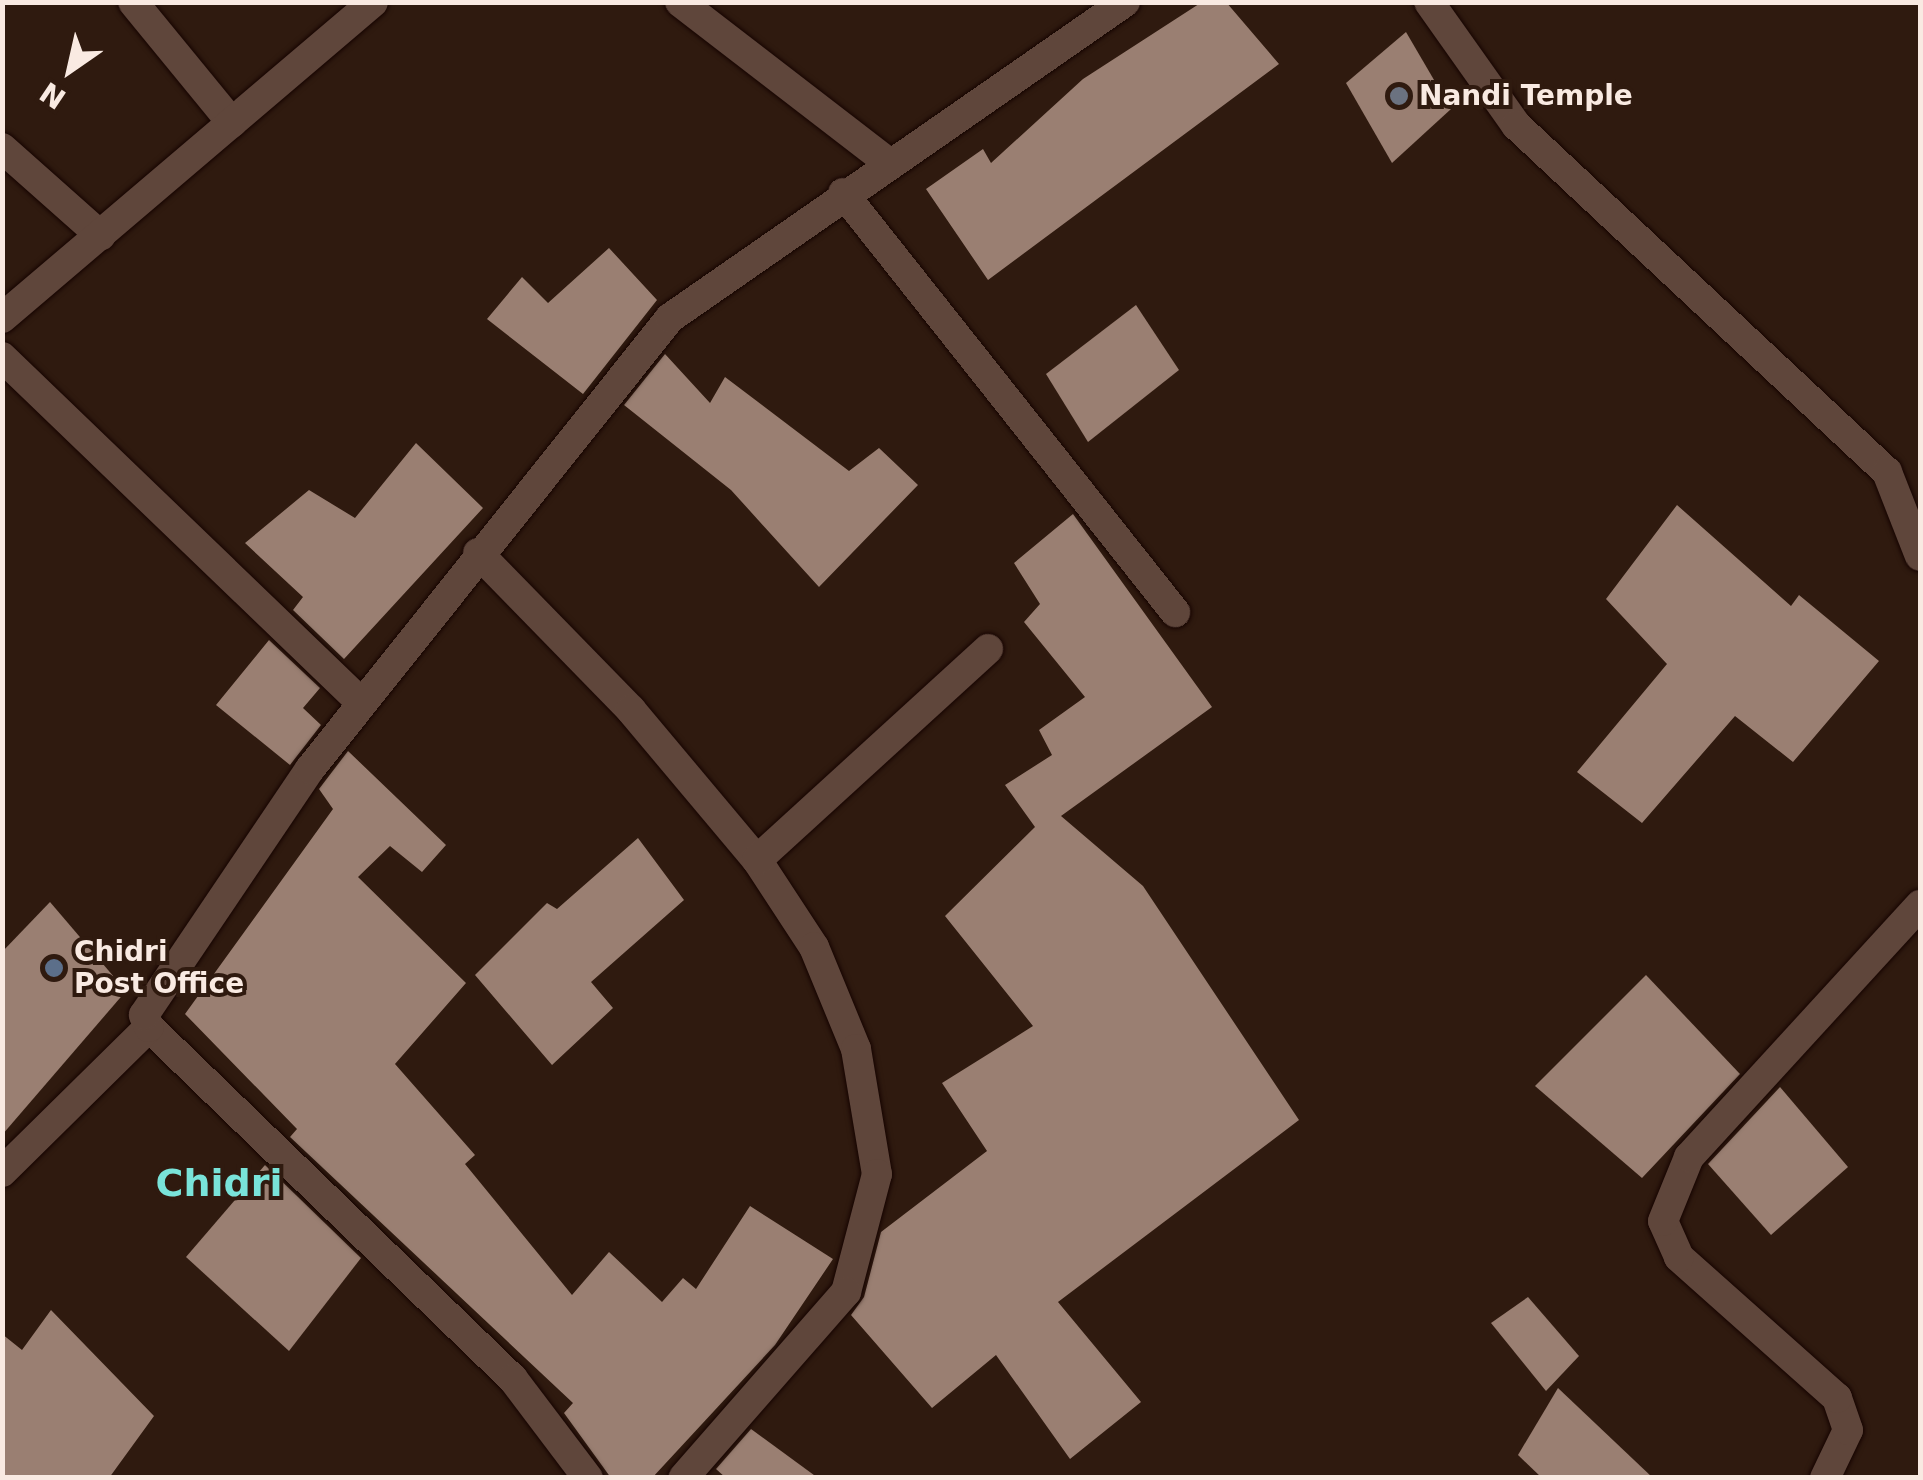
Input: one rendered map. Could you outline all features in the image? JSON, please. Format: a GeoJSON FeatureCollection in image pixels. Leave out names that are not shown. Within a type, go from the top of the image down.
{"type":"FeatureCollection","features":[{"type":"Feature","properties":{"kind":"street"},"geometry":{"type":"LineString","coordinates":[[133,2],[232,122]]}},
{"type":"Feature","properties":{"kind":"street"},"geometry":{"type":"LineString","coordinates":[[2,318],[373,2]]}},
{"type":"Feature","properties":{"kind":"street"},"geometry":{"type":"LineString","coordinates":[[680,2],[888,162]]}},
{"type":"Feature","properties":{"kind":"street"},"geometry":{"type":"LineString","coordinates":[[588,1478],[513,1379],[149,1027],[144,1015],[362,703],[478,553],[670,318],[888,162],[1126,2]]}},
{"type":"Feature","properties":{"kind":"street"},"geometry":{"type":"LineString","coordinates":[[1429,2],[1516,124],[1887,472],[1920,556]]}},
{"type":"Feature","properties":{"kind":"street"},"geometry":{"type":"LineString","coordinates":[[2,148],[101,236]]}},
{"type":"Feature","properties":{"kind":"street"},"geometry":{"type":"LineString","coordinates":[[844,193],[1174,612]]}},
{"type":"Feature","properties":{"kind":"street"},"geometry":{"type":"LineString","coordinates":[[2,356],[362,703]]}},
{"type":"Feature","properties":{"kind":"street"},"geometry":{"type":"LineString","coordinates":[[478,553],[631,710],[757,860],[814,947],[856,1049],[877,1174],[846,1292],[683,1478]]}},
{"type":"Feature","properties":{"kind":"street"},"geometry":{"type":"LineString","coordinates":[[757,860],[988,649]]}},
{"type":"Feature","properties":{"kind":"street"},"geometry":{"type":"LineString","coordinates":[[1825,1478],[1848,1430],[1837,1398],[1679,1257],[1662,1220],[1689,1157],[1920,905]]}},
{"type":"Feature","properties":{"kind":"street"},"geometry":{"type":"LineString","coordinates":[[2,1172],[149,1027]]}},
{"type":"Feature","properties":{"kind":"building"},"geometry":{"type":"Polygon","coordinates":[[[1202,2],[1226,2],[1279,64],[988,280],[926,189],[983,149],[991,163],[1083,79],[1202,2]]]}},
{"type":"Feature","properties":{"kind":"building","name":"Nandi Temple"},"geometry":{"type":"Polygon","coordinates":[[[1406,32],[1451,109],[1392,163],[1346,83],[1406,32]]]}},
{"type":"Feature","properties":{"kind":"building"},"geometry":{"type":"Polygon","coordinates":[[[609,248],[657,300],[583,394],[487,319],[522,277],[548,303],[609,248]]]}},
{"type":"Feature","properties":{"kind":"building"},"geometry":{"type":"Polygon","coordinates":[[[1136,305],[1179,370],[1088,442],[1046,374],[1136,305]]]}},
{"type":"Feature","properties":{"kind":"building"},"geometry":{"type":"Polygon","coordinates":[[[665,354],[710,403],[725,377],[849,471],[879,448],[918,485],[819,587],[731,490],[624,405],[665,354]]]}},
{"type":"Feature","properties":{"kind":"building"},"geometry":{"type":"Polygon","coordinates":[[[416,443],[483,508],[344,659],[293,610],[303,597],[245,543],[309,490],[355,518],[416,443]]]}},
{"type":"Feature","properties":{"kind":"building"},"geometry":{"type":"Polygon","coordinates":[[[1677,505],[1791,606],[1799,595],[1879,661],[1793,762],[1735,716],[1642,823],[1577,772],[1667,664],[1606,599],[1677,505]]]}},
{"type":"Feature","properties":{"kind":"building"},"geometry":{"type":"Polygon","coordinates":[[[1073,514],[1212,707],[1061,816],[1143,886],[1299,1120],[1058,1302],[1141,1402],[1070,1459],[996,1355],[932,1408],[851,1315],[864,1297],[881,1232],[987,1151],[942,1083],[1033,1026],[945,916],[1035,827],[1005,785],[1052,755],[1039,730],[1085,697],[1024,622],[1040,604],[1014,563],[1073,514]]]}},
{"type":"Feature","properties":{"kind":"building"},"geometry":{"type":"Polygon","coordinates":[[[269,640],[320,688],[303,708],[321,725],[290,765],[216,705],[269,640]]]}},
{"type":"Feature","properties":{"kind":"building"},"geometry":{"type":"Polygon","coordinates":[[[348,751],[446,845],[422,872],[390,846],[358,877],[466,983],[395,1064],[475,1155],[465,1164],[572,1295],[609,1252],[662,1302],[683,1278],[696,1289],[750,1206],[833,1259],[775,1345],[652,1478],[611,1478],[564,1413],[573,1403],[290,1137],[297,1129],[185,1014],[333,809],[319,789],[348,751]]]}},
{"type":"Feature","properties":{"kind":"building"},"geometry":{"type":"Polygon","coordinates":[[[638,838],[684,900],[591,982],[613,1008],[552,1065],[475,975],[547,903],[557,909],[638,838]]]}},
{"type":"Feature","properties":{"kind":"building"},"geometry":{"type":"Polygon","coordinates":[[[50,902],[126,991],[2,1135],[2,952],[50,902]]]}},
{"type":"Feature","properties":{"kind":"building"},"geometry":{"type":"Polygon","coordinates":[[[1646,975],[1740,1074],[1642,1178],[1535,1086],[1646,975]]]}},
{"type":"Feature","properties":{"kind":"building"},"geometry":{"type":"Polygon","coordinates":[[[1780,1087],[1848,1167],[1771,1235],[1708,1164],[1780,1087]]]}},
{"type":"Feature","properties":{"kind":"building"},"geometry":{"type":"Polygon","coordinates":[[[265,1165],[361,1258],[289,1351],[186,1257],[265,1165]]]}},
{"type":"Feature","properties":{"kind":"building"},"geometry":{"type":"Polygon","coordinates":[[[1528,1297],[1579,1356],[1546,1391],[1491,1323],[1528,1297]]]}},
{"type":"Feature","properties":{"kind":"building"},"geometry":{"type":"Polygon","coordinates":[[[51,1310],[154,1416],[109,1478],[2,1478],[2,1334],[22,1350],[51,1310]]]}},
{"type":"Feature","properties":{"kind":"building"},"geometry":{"type":"Polygon","coordinates":[[[1558,1388],[1653,1478],[1542,1478],[1518,1455],[1558,1388]]]}},
{"type":"Feature","properties":{"kind":"building"},"geometry":{"type":"Polygon","coordinates":[[[751,1429],[818,1478],[726,1478],[716,1469],[751,1429]]]}},
{"type":"Feature","properties":{"kind":"place","name":"Nandi Temple"},"geometry":{"type":"Point","coordinates":[1399,96]}},
{"type":"Feature","properties":{"kind":"place","name":"Chidri Post Office"},"geometry":{"type":"Point","coordinates":[54,968]}},
{"type":"Feature","properties":{"kind":"district","name":"Chidri"},"geometry":{"type":"Point","coordinates":[219,1184]}}]}
